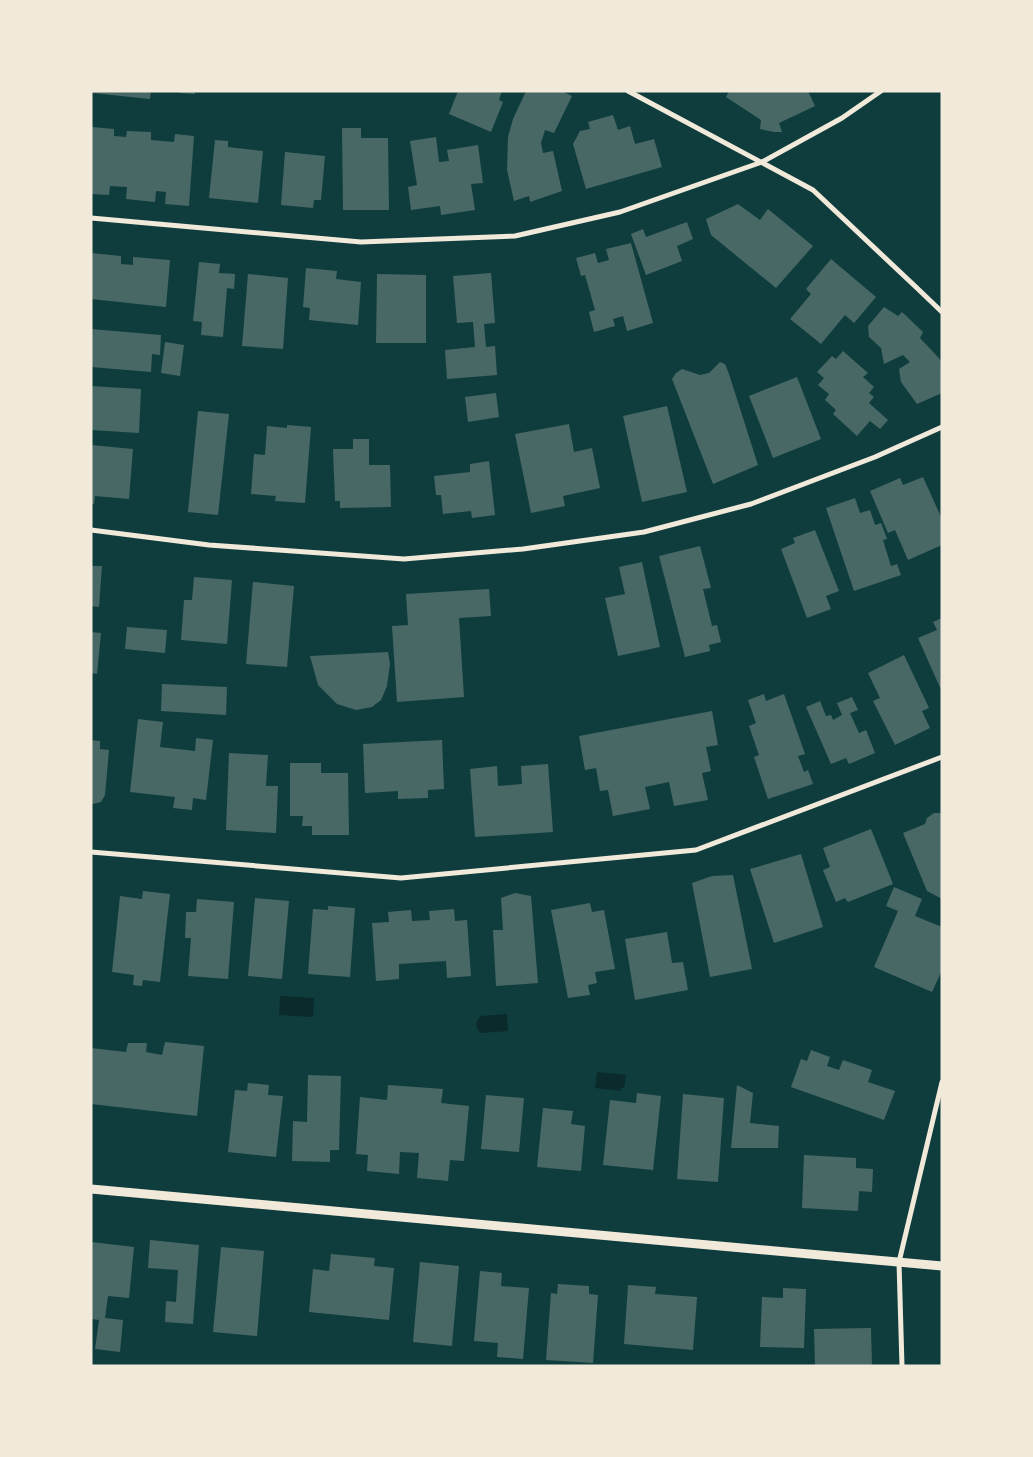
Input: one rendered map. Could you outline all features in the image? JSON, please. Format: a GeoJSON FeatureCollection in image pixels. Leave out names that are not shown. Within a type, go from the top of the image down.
{"type":"FeatureCollection","features":[{"type":"Feature","properties":{"kind":"street"},"geometry":{"type":"LineString","coordinates":[[628,91],[813,190],[942,312]]}},
{"type":"Feature","properties":{"kind":"street"},"geometry":{"type":"LineString","coordinates":[[91,218],[361,242],[515,236],[620,212],[762,162],[842,118],[881,91]]}},
{"type":"Feature","properties":{"kind":"street"},"geometry":{"type":"LineString","coordinates":[[91,530],[209,545],[404,559],[523,549],[644,532],[751,504],[875,457],[942,427]]}},
{"type":"Feature","properties":{"kind":"street"},"geometry":{"type":"LineString","coordinates":[[91,852],[401,878],[696,850],[942,757]]}},
{"type":"Feature","properties":{"kind":"street"},"geometry":{"type":"LineString","coordinates":[[902,1366],[899,1262],[942,1082]]}},
{"type":"Feature","properties":{"kind":"street"},"geometry":{"type":"LineString","coordinates":[[91,1189],[942,1266]]}},
{"type":"Feature","properties":{"kind":"water"},"geometry":{"type":"Polygon","coordinates":[[[280,996],[314,998],[313,1017],[279,1015],[280,996]]]}},
{"type":"Feature","properties":{"kind":"water"},"geometry":{"type":"Polygon","coordinates":[[[507,1014],[508,1031],[481,1033],[477,1027],[477,1022],[481,1016],[507,1014]]]}},
{"type":"Feature","properties":{"kind":"water"},"geometry":{"type":"Polygon","coordinates":[[[597,1072],[626,1075],[624,1088],[621,1088],[621,1091],[595,1088],[597,1072]]]}},
{"type":"Feature","properties":{"kind":"building"},"geometry":{"type":"Polygon","coordinates":[[[92,91],[151,91],[150,99],[92,93],[92,91]]]}},
{"type":"Feature","properties":{"kind":"building"},"geometry":{"type":"Polygon","coordinates":[[[179,91],[195,91],[195,94],[179,93],[179,91]]]}},
{"type":"Feature","properties":{"kind":"building"},"geometry":{"type":"Polygon","coordinates":[[[458,91],[502,91],[499,100],[503,102],[491,132],[449,114],[458,91]]]}},
{"type":"Feature","properties":{"kind":"building"},"geometry":{"type":"Polygon","coordinates":[[[526,91],[562,91],[572,96],[554,133],[545,130],[541,143],[543,153],[553,151],[562,191],[530,202],[529,196],[514,201],[507,170],[508,137],[513,119],[526,91]]]}},
{"type":"Feature","properties":{"kind":"building"},"geometry":{"type":"Polygon","coordinates":[[[729,91],[808,91],[815,106],[779,123],[782,132],[774,132],[760,129],[761,120],[726,97],[729,91]]]}},
{"type":"Feature","properties":{"kind":"building"},"geometry":{"type":"Polygon","coordinates":[[[613,115],[618,130],[630,126],[635,144],[654,139],[662,167],[586,189],[573,144],[580,131],[590,129],[588,122],[613,115]]]}},
{"type":"Feature","properties":{"kind":"building"},"geometry":{"type":"Polygon","coordinates":[[[92,127],[114,129],[114,136],[126,137],[127,131],[151,132],[151,140],[174,142],[175,134],[194,136],[189,206],[165,204],[166,192],[156,191],[155,202],[126,199],[127,187],[110,186],[109,195],[91,194],[92,127]]]}},
{"type":"Feature","properties":{"kind":"building"},"geometry":{"type":"Polygon","coordinates":[[[342,128],[361,128],[361,138],[388,138],[389,210],[343,210],[342,128]]]}},
{"type":"Feature","properties":{"kind":"building"},"geometry":{"type":"Polygon","coordinates":[[[436,137],[439,162],[449,161],[447,150],[478,145],[483,183],[471,184],[475,210],[441,215],[440,206],[411,210],[408,187],[417,185],[410,141],[436,137]]]}},
{"type":"Feature","properties":{"kind":"building"},"geometry":{"type":"Polygon","coordinates":[[[215,140],[228,141],[228,147],[263,151],[258,203],[209,198],[215,140]]]}},
{"type":"Feature","properties":{"kind":"building"},"geometry":{"type":"Polygon","coordinates":[[[285,152],[325,156],[321,200],[314,200],[313,208],[281,205],[285,152]]]}},
{"type":"Feature","properties":{"kind":"building"},"geometry":{"type":"Polygon","coordinates":[[[738,204],[760,220],[768,209],[813,246],[776,288],[711,235],[706,219],[738,204]]]}},
{"type":"Feature","properties":{"kind":"building"},"geometry":{"type":"Polygon","coordinates":[[[687,222],[693,239],[677,246],[682,261],[646,275],[631,234],[643,229],[646,237],[687,222]]]}},
{"type":"Feature","properties":{"kind":"building"},"geometry":{"type":"Polygon","coordinates":[[[631,243],[653,323],[627,331],[623,316],[613,319],[615,326],[594,332],[589,312],[595,310],[585,275],[581,276],[576,258],[595,253],[598,263],[609,260],[606,249],[631,243]]]}},
{"type":"Feature","properties":{"kind":"building"},"geometry":{"type":"Polygon","coordinates":[[[91,253],[121,256],[121,264],[133,265],[133,257],[170,260],[166,307],[91,299],[91,253]]]}},
{"type":"Feature","properties":{"kind":"building"},"geometry":{"type":"Polygon","coordinates":[[[831,259],[876,297],[854,323],[845,315],[821,344],[790,319],[811,294],[806,289],[831,259]]]}},
{"type":"Feature","properties":{"kind":"building"},"geometry":{"type":"Polygon","coordinates":[[[199,262],[220,264],[219,273],[235,274],[234,289],[227,288],[223,337],[201,335],[202,322],[193,321],[199,262]]]}},
{"type":"Feature","properties":{"kind":"building"},"geometry":{"type":"Polygon","coordinates":[[[306,268],[337,271],[336,279],[361,282],[358,325],[309,320],[310,308],[303,307],[306,268]]]}},
{"type":"Feature","properties":{"kind":"building"},"geometry":{"type":"Polygon","coordinates":[[[491,273],[495,323],[484,324],[486,347],[495,346],[497,375],[447,379],[445,350],[475,347],[473,322],[457,323],[453,276],[491,273]]]}},
{"type":"Feature","properties":{"kind":"building"},"geometry":{"type":"Polygon","coordinates":[[[248,274],[288,278],[283,349],[242,346],[248,274]]]}},
{"type":"Feature","properties":{"kind":"building"},"geometry":{"type":"Polygon","coordinates":[[[377,274],[426,275],[426,343],[376,343],[377,274]]]}},
{"type":"Feature","properties":{"kind":"building"},"geometry":{"type":"Polygon","coordinates":[[[884,307],[898,316],[902,312],[923,332],[920,338],[942,363],[942,393],[917,404],[901,382],[899,369],[910,362],[903,355],[884,364],[881,348],[869,337],[868,326],[884,307]]]}},
{"type":"Feature","properties":{"kind":"building"},"geometry":{"type":"Polygon","coordinates":[[[91,329],[161,335],[160,355],[152,354],[151,372],[91,367],[91,329]]]}},
{"type":"Feature","properties":{"kind":"building"},"geometry":{"type":"Polygon","coordinates":[[[165,342],[184,345],[180,376],[161,373],[165,342]]]}},
{"type":"Feature","properties":{"kind":"building"},"geometry":{"type":"Polygon","coordinates":[[[843,351],[868,373],[863,377],[874,387],[869,393],[874,397],[869,403],[888,420],[880,429],[870,421],[857,436],[833,414],[836,410],[825,400],[829,394],[818,385],[824,378],[817,372],[832,356],[836,359],[843,351]]]}},
{"type":"Feature","properties":{"kind":"building"},"geometry":{"type":"Polygon","coordinates":[[[720,362],[725,364],[729,374],[758,465],[713,484],[672,379],[682,369],[700,375],[709,373],[720,362]]]}},
{"type":"Feature","properties":{"kind":"building"},"geometry":{"type":"Polygon","coordinates":[[[797,377],[821,439],[773,458],[749,396],[797,377]]]}},
{"type":"Feature","properties":{"kind":"building"},"geometry":{"type":"Polygon","coordinates":[[[91,386],[141,389],[139,433],[91,430],[91,386]]]}},
{"type":"Feature","properties":{"kind":"building"},"geometry":{"type":"Polygon","coordinates":[[[496,393],[499,417],[468,422],[465,397],[496,393]]]}},
{"type":"Feature","properties":{"kind":"building"},"geometry":{"type":"Polygon","coordinates":[[[667,406],[687,492],[642,502],[623,416],[667,406]]]}},
{"type":"Feature","properties":{"kind":"building"},"geometry":{"type":"Polygon","coordinates":[[[198,411],[229,414],[218,515],[188,512],[198,411]]]}},
{"type":"Feature","properties":{"kind":"building"},"geometry":{"type":"Polygon","coordinates":[[[569,424],[574,452],[592,448],[600,488],[563,496],[565,506],[531,513],[515,434],[569,424]]]}},
{"type":"Feature","properties":{"kind":"building"},"geometry":{"type":"Polygon","coordinates":[[[287,425],[311,427],[305,503],[275,501],[276,496],[251,494],[254,454],[265,455],[267,426],[287,428],[287,425]]]}},
{"type":"Feature","properties":{"kind":"building"},"geometry":{"type":"Polygon","coordinates":[[[353,439],[369,439],[369,465],[390,465],[391,507],[340,508],[340,501],[335,501],[333,449],[353,449],[353,439]]]}},
{"type":"Feature","properties":{"kind":"building"},"geometry":{"type":"Polygon","coordinates":[[[91,445],[133,449],[129,499],[95,496],[94,504],[91,504],[91,445]]]}},
{"type":"Feature","properties":{"kind":"building"},"geometry":{"type":"Polygon","coordinates":[[[489,461],[495,515],[472,518],[471,511],[443,514],[441,495],[436,495],[434,476],[470,472],[470,464],[489,461]]]}},
{"type":"Feature","properties":{"kind":"building"},"geometry":{"type":"Polygon","coordinates":[[[923,477],[942,519],[942,545],[908,560],[895,530],[888,533],[870,491],[900,478],[903,485],[923,477]]]}},
{"type":"Feature","properties":{"kind":"building"},"geometry":{"type":"Polygon","coordinates":[[[855,498],[860,513],[870,510],[875,525],[881,523],[887,539],[883,540],[891,566],[897,564],[901,575],[854,591],[826,508],[855,498]]]}},
{"type":"Feature","properties":{"kind":"building"},"geometry":{"type":"Polygon","coordinates":[[[815,530],[839,591],[826,596],[831,609],[807,618],[781,549],[795,543],[793,538],[815,530]]]}},
{"type":"Feature","properties":{"kind":"building"},"geometry":{"type":"Polygon","coordinates":[[[700,546],[711,588],[703,589],[712,626],[717,625],[721,642],[709,645],[710,651],[685,657],[659,556],[700,546]]]}},
{"type":"Feature","properties":{"kind":"building"},"geometry":{"type":"Polygon","coordinates":[[[642,562],[660,647],[618,656],[605,598],[625,594],[619,567],[642,562]]]}},
{"type":"Feature","properties":{"kind":"building"},"geometry":{"type":"Polygon","coordinates":[[[91,566],[102,566],[99,607],[91,606],[91,566]]]}},
{"type":"Feature","properties":{"kind":"building"},"geometry":{"type":"Polygon","coordinates":[[[194,577],[232,580],[227,644],[181,640],[184,600],[192,600],[194,577]]]}},
{"type":"Feature","properties":{"kind":"building"},"geometry":{"type":"Polygon","coordinates":[[[253,582],[294,586],[287,667],[246,664],[253,582]]]}},
{"type":"Feature","properties":{"kind":"building"},"geometry":{"type":"Polygon","coordinates":[[[489,589],[491,616],[459,618],[464,697],[397,702],[392,626],[408,625],[406,594],[489,589]]]}},
{"type":"Feature","properties":{"kind":"building"},"geometry":{"type":"Polygon","coordinates":[[[942,618],[942,692],[918,638],[937,630],[933,622],[942,618]]]}},
{"type":"Feature","properties":{"kind":"building"},"geometry":{"type":"Polygon","coordinates":[[[127,627],[167,630],[165,653],[125,649],[127,627]]]}},
{"type":"Feature","properties":{"kind":"building"},"geometry":{"type":"Polygon","coordinates":[[[91,632],[101,633],[97,674],[91,673],[91,632]]]}},
{"type":"Feature","properties":{"kind":"building"},"geometry":{"type":"Polygon","coordinates":[[[388,652],[390,664],[387,686],[381,700],[372,707],[356,710],[337,704],[318,685],[310,656],[388,652]]]}},
{"type":"Feature","properties":{"kind":"building"},"geometry":{"type":"Polygon","coordinates":[[[904,655],[929,708],[922,711],[930,728],[895,745],[873,701],[880,698],[868,673],[904,655]]]}},
{"type":"Feature","properties":{"kind":"building"},"geometry":{"type":"Polygon","coordinates":[[[162,684],[227,687],[226,715],[161,711],[162,684]]]}},
{"type":"Feature","properties":{"kind":"building"},"geometry":{"type":"Polygon","coordinates":[[[764,694],[766,701],[784,694],[805,754],[798,756],[804,772],[808,770],[813,784],[768,799],[754,757],[759,755],[749,726],[756,723],[748,700],[764,694]]]}},
{"type":"Feature","properties":{"kind":"building"},"geometry":{"type":"Polygon","coordinates":[[[852,697],[858,710],[850,713],[859,733],[866,730],[875,753],[849,764],[846,758],[831,764],[806,707],[820,701],[826,716],[831,715],[833,720],[842,715],[837,703],[852,697]]]}},
{"type":"Feature","properties":{"kind":"building"},"geometry":{"type":"Polygon","coordinates":[[[712,711],[718,745],[706,747],[711,771],[702,773],[708,800],[674,806],[669,782],[645,787],[650,809],[613,816],[608,790],[600,791],[596,768],[585,770],[579,736],[712,711]]]}},
{"type":"Feature","properties":{"kind":"building"},"geometry":{"type":"Polygon","coordinates":[[[138,719],[163,722],[160,747],[195,751],[196,738],[213,740],[206,800],[193,798],[192,810],[173,808],[175,797],[130,792],[138,719]]]}},
{"type":"Feature","properties":{"kind":"building"},"geometry":{"type":"Polygon","coordinates":[[[91,740],[100,741],[100,749],[109,750],[105,795],[101,802],[93,804],[91,803],[91,740]]]}},
{"type":"Feature","properties":{"kind":"building"},"geometry":{"type":"Polygon","coordinates":[[[442,740],[444,789],[428,790],[428,798],[398,799],[398,791],[365,793],[363,744],[442,740]]]}},
{"type":"Feature","properties":{"kind":"building"},"geometry":{"type":"Polygon","coordinates":[[[229,753],[268,755],[266,786],[278,786],[276,833],[226,830],[229,753]]]}},
{"type":"Feature","properties":{"kind":"building"},"geometry":{"type":"Polygon","coordinates":[[[290,763],[321,763],[321,773],[348,773],[349,835],[312,835],[312,826],[302,826],[303,816],[290,816],[290,763]]]}},
{"type":"Feature","properties":{"kind":"building"},"geometry":{"type":"Polygon","coordinates":[[[548,764],[553,832],[475,837],[470,769],[497,766],[498,786],[522,784],[521,766],[548,764]]]}},
{"type":"Feature","properties":{"kind":"building"},"geometry":{"type":"Polygon","coordinates":[[[934,813],[942,813],[942,899],[927,891],[903,833],[925,824],[927,818],[934,813]]]}},
{"type":"Feature","properties":{"kind":"building"},"geometry":{"type":"Polygon","coordinates":[[[871,829],[893,884],[848,902],[845,898],[836,902],[823,870],[830,867],[823,848],[871,829]]]}},
{"type":"Feature","properties":{"kind":"building"},"geometry":{"type":"Polygon","coordinates":[[[801,854],[823,927],[774,943],[750,869],[801,854]]]}},
{"type":"Feature","properties":{"kind":"building"},"geometry":{"type":"Polygon","coordinates":[[[733,875],[752,969],[710,977],[692,883],[712,876],[733,875]]]}},
{"type":"Feature","properties":{"kind":"building"},"geometry":{"type":"Polygon","coordinates":[[[894,887],[922,899],[915,916],[942,927],[942,970],[932,992],[874,967],[898,911],[886,906],[894,887]]]}},
{"type":"Feature","properties":{"kind":"building"},"geometry":{"type":"Polygon","coordinates":[[[143,891],[170,894],[160,982],[143,980],[142,986],[133,985],[134,975],[112,972],[120,896],[142,899],[143,891]]]}},
{"type":"Feature","properties":{"kind":"building"},"geometry":{"type":"Polygon","coordinates":[[[515,893],[531,896],[538,983],[496,986],[493,930],[503,930],[501,898],[515,893]]]}},
{"type":"Feature","properties":{"kind":"building"},"geometry":{"type":"Polygon","coordinates":[[[255,898],[289,901],[282,979],[248,976],[255,898]]]}},
{"type":"Feature","properties":{"kind":"building"},"geometry":{"type":"Polygon","coordinates":[[[197,899],[234,902],[228,979],[188,976],[191,938],[185,938],[186,912],[196,912],[197,899]]]}},
{"type":"Feature","properties":{"kind":"building"},"geometry":{"type":"Polygon","coordinates":[[[590,903],[592,912],[604,910],[615,969],[595,972],[597,983],[588,985],[590,995],[568,998],[551,910],[590,903]]]}},
{"type":"Feature","properties":{"kind":"building"},"geometry":{"type":"Polygon","coordinates":[[[328,906],[355,908],[350,977],[308,974],[313,909],[328,910],[328,906]]]}},
{"type":"Feature","properties":{"kind":"building"},"geometry":{"type":"Polygon","coordinates":[[[454,909],[455,921],[467,920],[471,976],[447,978],[446,961],[399,964],[399,979],[376,981],[372,923],[389,922],[388,912],[411,910],[412,921],[430,920],[429,911],[454,909]]]}},
{"type":"Feature","properties":{"kind":"building"},"geometry":{"type":"Polygon","coordinates":[[[667,932],[672,963],[683,962],[688,990],[635,1000],[625,939],[667,932]]]}},
{"type":"Feature","properties":{"kind":"building"},"geometry":{"type":"Polygon","coordinates":[[[165,1042],[204,1046],[197,1116],[91,1104],[91,1048],[126,1052],[128,1043],[147,1043],[146,1052],[162,1055],[165,1042]]]}},
{"type":"Feature","properties":{"kind":"building"},"geometry":{"type":"Polygon","coordinates":[[[811,1050],[830,1057],[827,1066],[839,1070],[843,1060],[872,1070],[868,1082],[895,1091],[884,1120],[791,1087],[801,1059],[807,1061],[811,1050]]]}},
{"type":"Feature","properties":{"kind":"building"},"geometry":{"type":"Polygon","coordinates":[[[308,1075],[341,1076],[339,1150],[330,1150],[330,1162],[292,1161],[293,1121],[307,1122],[308,1075]]]}},
{"type":"Feature","properties":{"kind":"building"},"geometry":{"type":"Polygon","coordinates":[[[248,1083],[269,1085],[268,1095],[283,1096],[276,1157],[228,1152],[235,1090],[247,1091],[248,1083]]]}},
{"type":"Feature","properties":{"kind":"building"},"geometry":{"type":"Polygon","coordinates":[[[388,1085],[443,1089],[441,1103],[469,1106],[464,1161],[450,1160],[448,1181],[417,1178],[419,1153],[400,1152],[399,1174],[367,1171],[368,1155],[356,1154],[360,1097],[387,1100],[388,1085]]]}},
{"type":"Feature","properties":{"kind":"building"},"geometry":{"type":"Polygon","coordinates":[[[737,1085],[753,1093],[750,1123],[779,1126],[778,1148],[731,1148],[737,1085]]]}},
{"type":"Feature","properties":{"kind":"building"},"geometry":{"type":"Polygon","coordinates":[[[637,1093],[661,1096],[653,1170],[603,1165],[610,1100],[636,1103],[637,1093]]]}},
{"type":"Feature","properties":{"kind":"building"},"geometry":{"type":"Polygon","coordinates":[[[683,1094],[724,1098],[718,1182],[677,1179],[683,1094]]]}},
{"type":"Feature","properties":{"kind":"building"},"geometry":{"type":"Polygon","coordinates":[[[486,1095],[524,1098],[519,1152],[481,1149],[486,1095]]]}},
{"type":"Feature","properties":{"kind":"building"},"geometry":{"type":"Polygon","coordinates":[[[543,1108],[573,1111],[571,1124],[585,1126],[581,1171],[537,1167],[543,1108]]]}},
{"type":"Feature","properties":{"kind":"building"},"geometry":{"type":"Polygon","coordinates":[[[804,1155],[856,1158],[856,1168],[873,1169],[872,1192],[859,1191],[858,1211],[802,1208],[804,1155]]]}},
{"type":"Feature","properties":{"kind":"building"},"geometry":{"type":"Polygon","coordinates":[[[150,1240],[199,1245],[193,1324],[165,1322],[166,1301],[176,1302],[178,1270],[148,1268],[150,1240]]]}},
{"type":"Feature","properties":{"kind":"building"},"geometry":{"type":"Polygon","coordinates":[[[91,1242],[134,1247],[129,1298],[108,1296],[105,1318],[123,1320],[120,1352],[95,1349],[99,1320],[91,1319],[91,1242]]]}},
{"type":"Feature","properties":{"kind":"building"},"geometry":{"type":"Polygon","coordinates":[[[221,1247],[264,1251],[257,1336],[213,1332],[221,1247]]]}},
{"type":"Feature","properties":{"kind":"building"},"geometry":{"type":"Polygon","coordinates":[[[331,1254],[375,1258],[374,1266],[394,1268],[389,1320],[309,1312],[313,1269],[329,1271],[331,1254]]]}},
{"type":"Feature","properties":{"kind":"building"},"geometry":{"type":"Polygon","coordinates":[[[420,1262],[459,1266],[452,1346],[413,1342],[420,1262]]]}},
{"type":"Feature","properties":{"kind":"building"},"geometry":{"type":"Polygon","coordinates":[[[480,1271],[502,1273],[501,1286],[529,1288],[523,1359],[497,1357],[498,1343],[474,1341],[480,1271]]]}},
{"type":"Feature","properties":{"kind":"building"},"geometry":{"type":"Polygon","coordinates":[[[558,1284],[589,1286],[589,1294],[598,1295],[593,1363],[546,1360],[551,1293],[557,1294],[558,1284]]]}},
{"type":"Feature","properties":{"kind":"building"},"geometry":{"type":"Polygon","coordinates":[[[628,1285],[656,1287],[655,1294],[697,1297],[693,1350],[624,1344],[628,1285]]]}},
{"type":"Feature","properties":{"kind":"building"},"geometry":{"type":"Polygon","coordinates":[[[783,1288],[806,1289],[804,1348],[760,1347],[762,1297],[783,1298],[783,1288]]]}},
{"type":"Feature","properties":{"kind":"building"},"geometry":{"type":"Polygon","coordinates":[[[871,1328],[872,1366],[815,1366],[814,1329],[871,1328]]]}}]}
